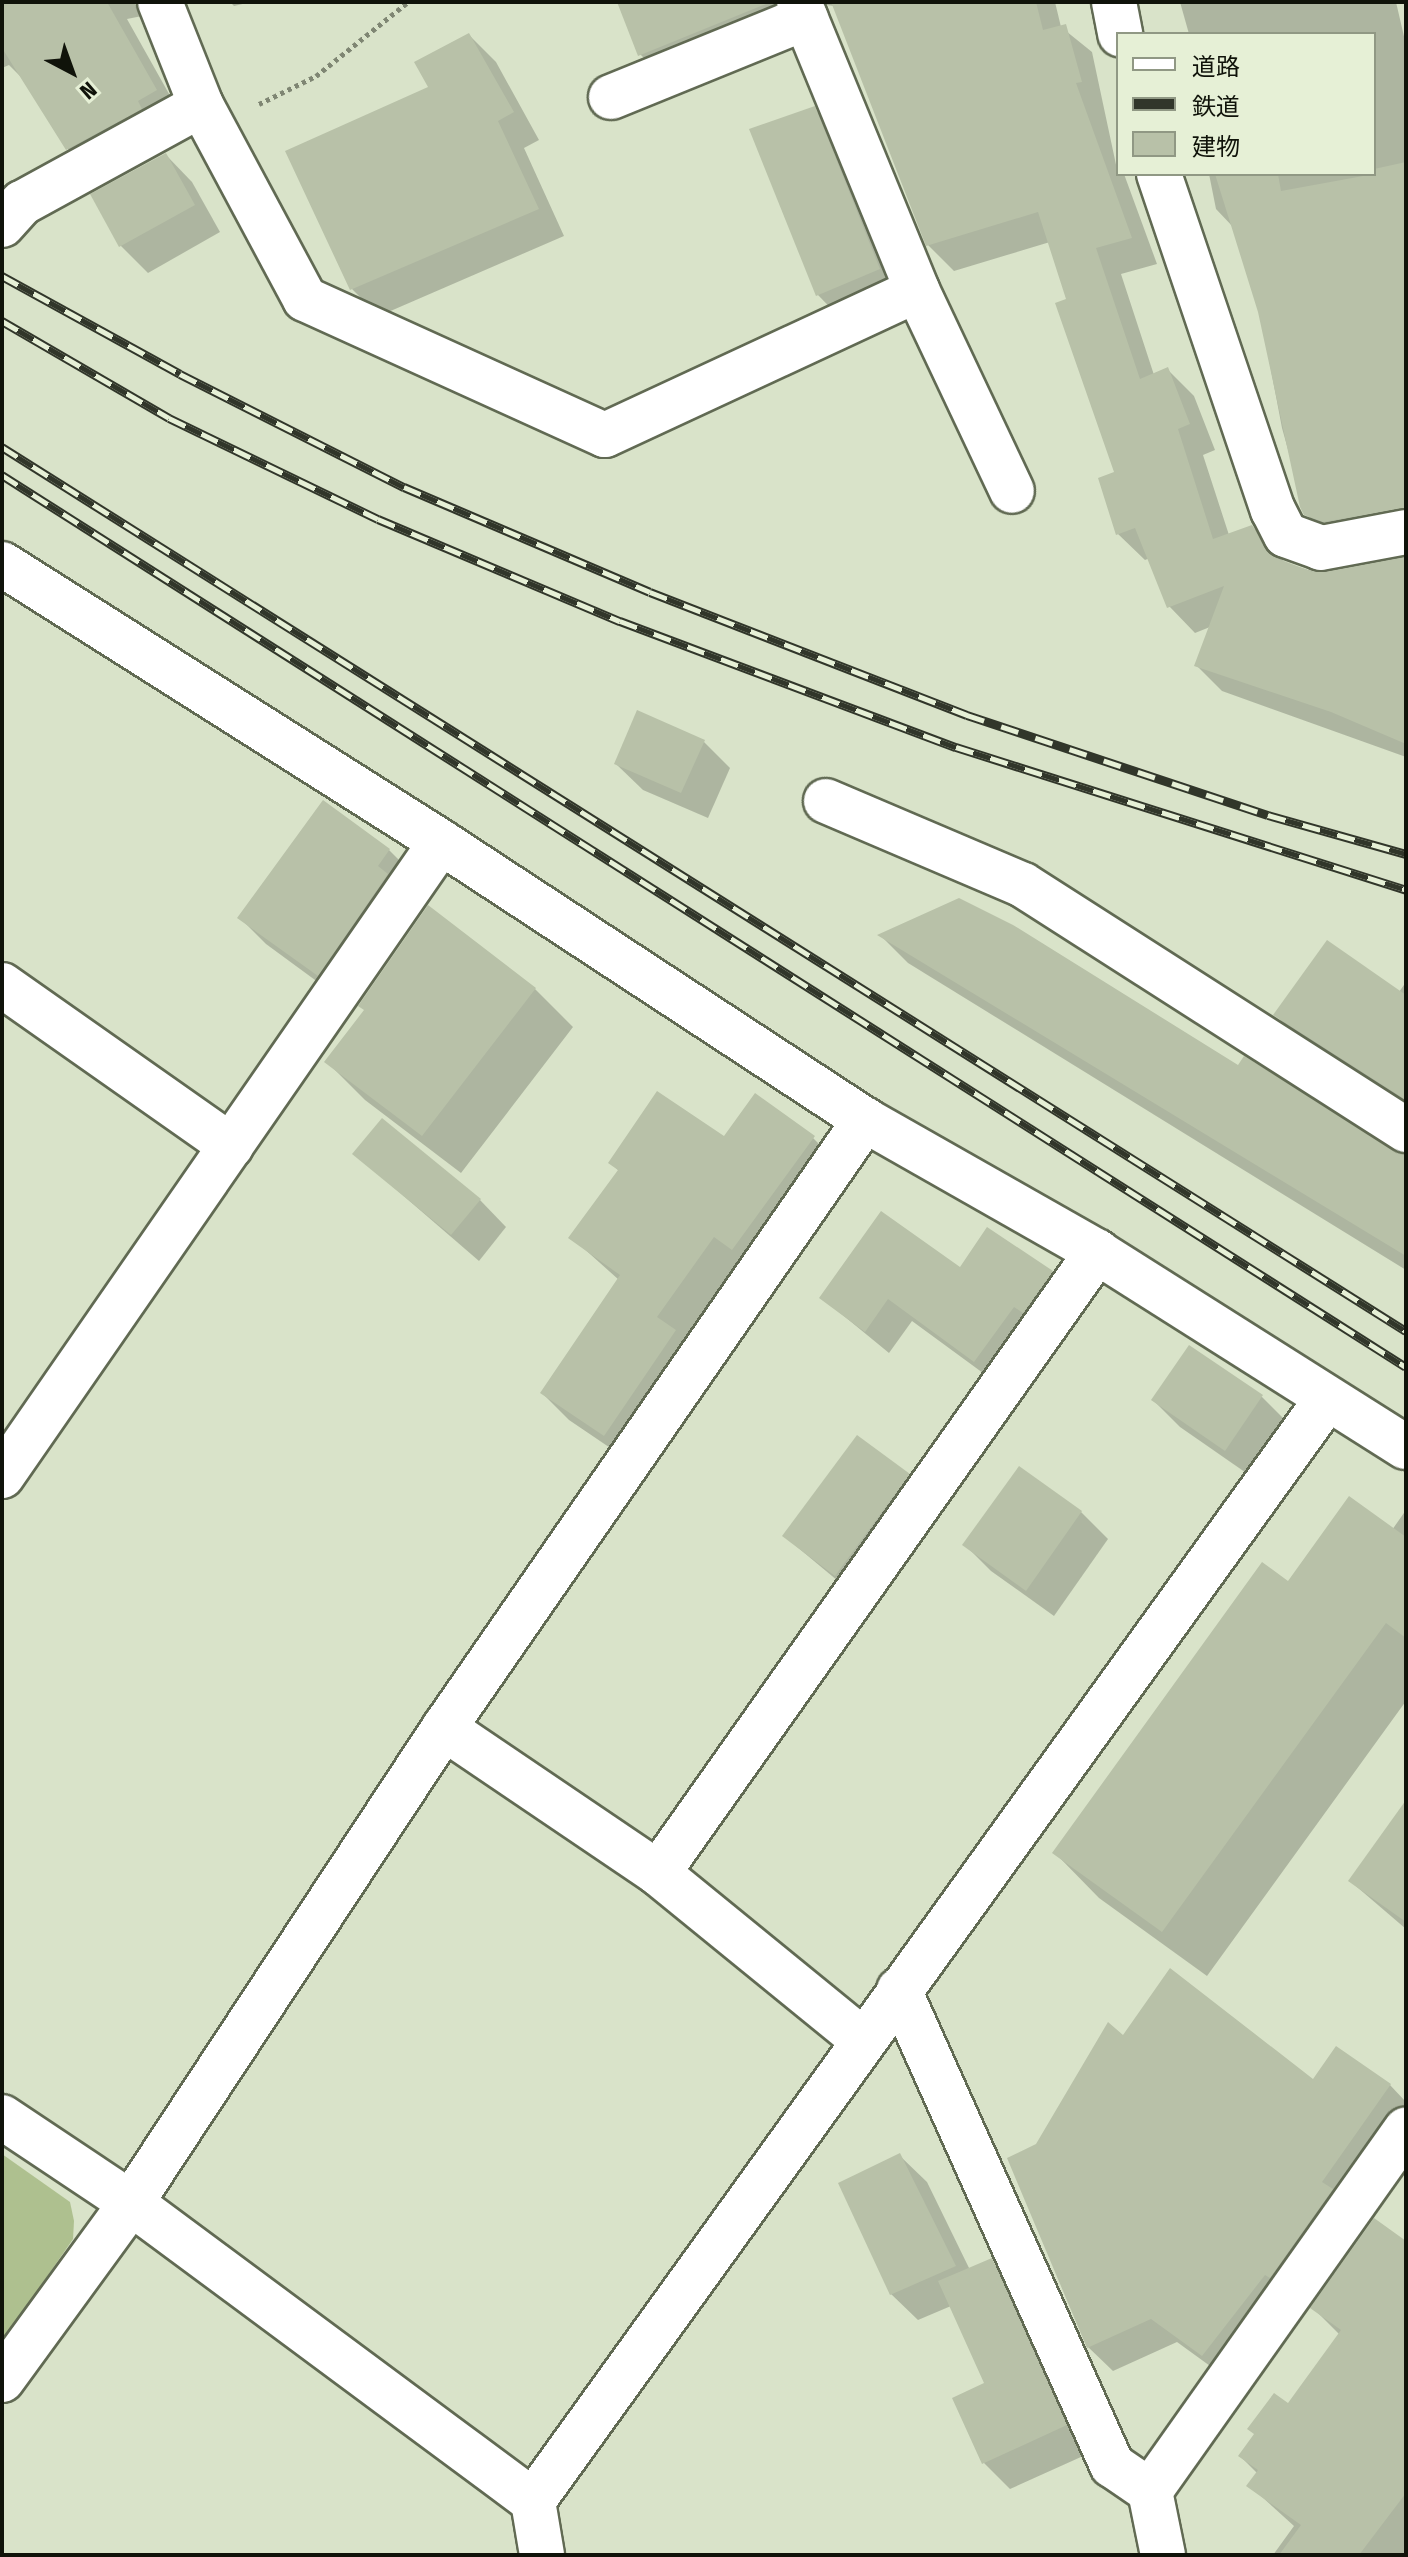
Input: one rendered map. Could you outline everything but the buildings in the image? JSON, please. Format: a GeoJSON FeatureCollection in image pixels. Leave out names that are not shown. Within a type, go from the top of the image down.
{"type":"FeatureCollection","features":[{"type":"Feature","properties":{"kind":"street"},"geometry":{"type":"LineString","coordinates":[[160,2],[201,105],[305,299],[605,435],[917,290]]}},
{"type":"Feature","properties":{"kind":"street"},"geometry":{"type":"LineString","coordinates":[[1114,2],[1120,32]]}},
{"type":"Feature","properties":{"kind":"street"},"geometry":{"type":"LineString","coordinates":[[611,97],[802,10],[917,290],[1012,491]]}},
{"type":"Feature","properties":{"kind":"street"},"geometry":{"type":"LineString","coordinates":[[2,225],[22,203],[201,105]]}},
{"type":"Feature","properties":{"kind":"street"},"geometry":{"type":"LineString","coordinates":[[1160,176],[1273,510],[1286,535],[1321,548],[1406,532]]}},
{"type":"Feature","properties":{"kind":"street"},"geometry":{"type":"LineString","coordinates":[[4,569],[441,842],[865,1120],[1097,1252],[1406,1447]]}},
{"type":"Feature","properties":{"kind":"street"},"geometry":{"type":"LineString","coordinates":[[826,801],[1023,885],[1406,1130]]}},
{"type":"Feature","properties":{"kind":"street"},"geometry":{"type":"LineString","coordinates":[[2,1476],[441,842]]}},
{"type":"Feature","properties":{"kind":"street"},"geometry":{"type":"LineString","coordinates":[[2,985],[231,1146]]}},
{"type":"Feature","properties":{"kind":"street"},"geometry":{"type":"LineString","coordinates":[[2,2380],[131,2203],[444,1728],[865,1120]]}},
{"type":"Feature","properties":{"kind":"street"},"geometry":{"type":"LineString","coordinates":[[658,1873],[1097,1252]]}},
{"type":"Feature","properties":{"kind":"street"},"geometry":{"type":"LineString","coordinates":[[533,2501],[1327,1399]]}},
{"type":"Feature","properties":{"kind":"street"},"geometry":{"type":"LineString","coordinates":[[444,1728],[658,1873],[863,2040]]}},
{"type":"Feature","properties":{"kind":"street"},"geometry":{"type":"LineString","coordinates":[[899,1990],[1112,2465],[1150,2491],[1163,2555]]}},
{"type":"Feature","properties":{"kind":"street"},"geometry":{"type":"LineString","coordinates":[[2,2117],[131,2203],[533,2501],[542,2555]]}},
{"type":"Feature","properties":{"kind":"street"},"geometry":{"type":"LineString","coordinates":[[1150,2491],[1406,2129]]}},
{"type":"Feature","properties":{"kind":"path"},"geometry":{"type":"LineString","coordinates":[[201,105],[245,111],[316,76],[408,2]]}},
{"type":"Feature","properties":{"kind":"green space"},"geometry":{"type":"Polygon","coordinates":[[[2,2154],[70,2202],[74,2221],[73,2239],[2,2342],[2,2154]]]}},
{"type":"Feature","properties":{"kind":"railway"},"geometry":{"type":"LineString","coordinates":[[2,276],[180,374],[404,487],[650,592],[967,715],[1268,815],[1406,854]]}},
{"type":"Feature","properties":{"kind":"railway"},"geometry":{"type":"LineString","coordinates":[[2,321],[169,418],[378,519],[620,621],[956,747],[1406,890]]}},
{"type":"Feature","properties":{"kind":"railway"},"geometry":{"type":"LineString","coordinates":[[2,447],[1406,1331]]}},
{"type":"Feature","properties":{"kind":"railway"},"geometry":{"type":"LineString","coordinates":[[2,475],[1406,1367]]}}]}
